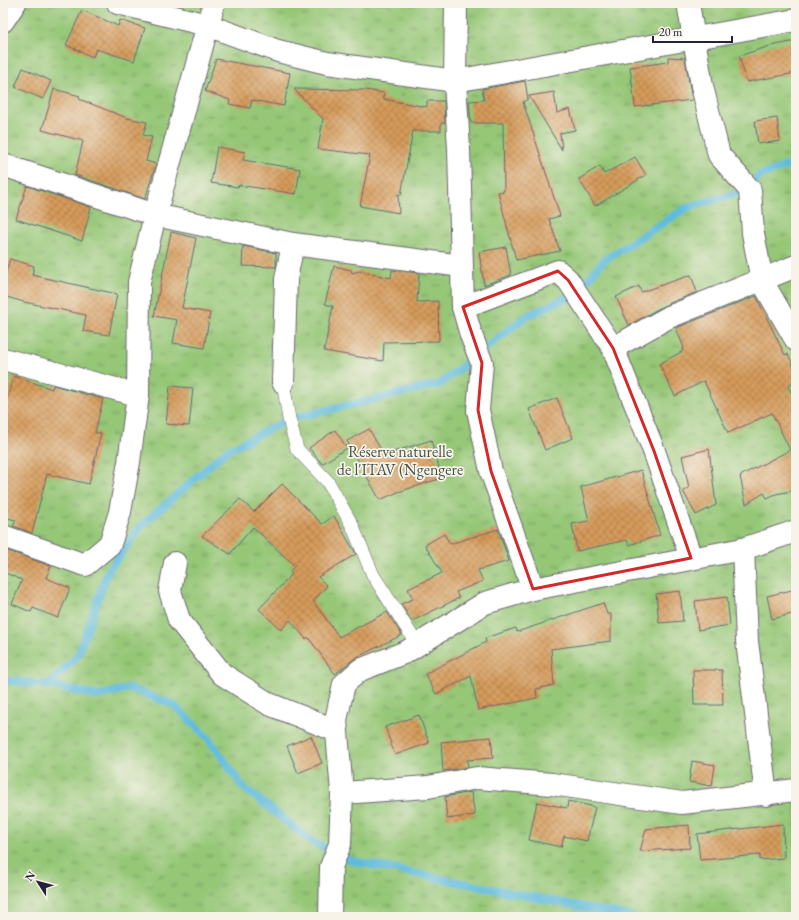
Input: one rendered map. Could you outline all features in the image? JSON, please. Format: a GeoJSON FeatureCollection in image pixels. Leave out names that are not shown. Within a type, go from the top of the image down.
{"type":"FeatureCollection","features":[{"type":"Feature","properties":{"kind":"street"},"geometry":{"type":"LineString","coordinates":[[3,21],[15,3]]}},
{"type":"Feature","properties":{"kind":"street"},"geometry":{"type":"LineString","coordinates":[[118,3],[207,25],[278,51],[327,63],[455,81],[796,20]]}},
{"type":"Feature","properties":{"kind":"street"},"geometry":{"type":"LineString","coordinates":[[3,536],[85,565],[110,544],[120,512],[129,462],[138,394],[139,282],[214,3]]}},
{"type":"Feature","properties":{"kind":"street"},"geometry":{"type":"LineString","coordinates":[[456,3],[455,81],[459,149],[463,307],[470,335],[482,363],[478,410],[491,471],[532,589]]}},
{"type":"Feature","properties":{"kind":"street"},"geometry":{"type":"LineString","coordinates":[[688,3],[692,39],[719,155],[750,190],[753,233],[762,281],[796,340]]}},
{"type":"Feature","properties":{"kind":"street"},"geometry":{"type":"LineString","coordinates":[[3,165],[156,215],[293,244],[462,266]]}},
{"type":"Feature","properties":{"kind":"street"},"geometry":{"type":"LineString","coordinates":[[283,382],[286,279],[293,244]]}},
{"type":"Feature","properties":{"kind":"street"},"geometry":{"type":"LineString","coordinates":[[613,348],[669,317],[762,281],[796,266]]}},
{"type":"Feature","properties":{"kind":"street"},"geometry":{"type":"LineString","coordinates":[[463,307],[558,271],[577,293],[613,348],[654,451],[691,558]]}},
{"type":"Feature","properties":{"kind":"street"},"geometry":{"type":"LineString","coordinates":[[3,359],[138,394]]}},
{"type":"Feature","properties":{"kind":"street"},"geometry":{"type":"LineString","coordinates":[[330,917],[331,867],[340,844],[342,792],[336,720],[344,684],[360,670],[406,652],[485,603],[532,589],[743,549],[796,531]]}},
{"type":"Feature","properties":{"kind":"street"},"geometry":{"type":"LineString","coordinates":[[743,549],[747,641],[766,795]]}},
{"type":"Feature","properties":{"kind":"street"},"geometry":{"type":"LineString","coordinates":[[175,563],[170,591],[179,620],[222,674],[269,704],[337,731]]}},
{"type":"Feature","properties":{"kind":"street"},"geometry":{"type":"LineString","coordinates":[[342,792],[428,787],[477,778],[552,784],[682,802],[766,795],[796,790]]}},
{"type":"Feature","properties":{"kind":"lane"},"geometry":{"type":"LineString","coordinates":[[283,382],[289,419],[297,449],[328,482],[352,525],[373,575],[417,644]]}},
{"type":"Feature","properties":{"kind":"highlighted area"},"geometry":{"type":"Polygon","coordinates":[[[558,271],[568,280],[613,348],[654,451],[691,558],[533,589],[491,471],[478,410],[482,363],[463,307],[558,271]]]}},
{"type":"Feature","properties":{"kind":"green space","name":"Réserve naturelle de l'ITAV (Ngengere"},"geometry":{"type":"Polygon","coordinates":[[[3,3],[796,3],[796,917],[3,917],[3,3]]]}},
{"type":"Feature","properties":{"kind":"building"},"geometry":{"type":"Polygon","coordinates":[[[82,10],[118,26],[120,20],[145,28],[134,61],[96,49],[93,57],[66,45],[82,10]]]}},
{"type":"Feature","properties":{"kind":"building"},"geometry":{"type":"Polygon","coordinates":[[[796,41],[796,73],[747,82],[739,56],[770,46],[796,41]]]}},
{"type":"Feature","properties":{"kind":"building"},"geometry":{"type":"Polygon","coordinates":[[[668,57],[685,58],[692,100],[635,107],[630,67],[668,62],[668,57]]]}},
{"type":"Feature","properties":{"kind":"building"},"geometry":{"type":"Polygon","coordinates":[[[216,59],[290,73],[284,106],[252,100],[250,108],[229,104],[230,100],[205,91],[216,59]]]}},
{"type":"Feature","properties":{"kind":"building"},"geometry":{"type":"Polygon","coordinates":[[[23,68],[51,81],[43,99],[15,87],[23,68]]]}},
{"type":"Feature","properties":{"kind":"building"},"geometry":{"type":"Polygon","coordinates":[[[525,81],[528,99],[523,102],[560,216],[549,219],[560,251],[516,260],[498,192],[504,191],[503,123],[471,123],[469,101],[484,100],[482,89],[525,81]]]}},
{"type":"Feature","properties":{"kind":"building"},"geometry":{"type":"Polygon","coordinates":[[[54,89],[80,96],[79,99],[127,118],[147,122],[143,135],[152,137],[146,161],[156,164],[145,199],[75,175],[83,141],[42,130],[54,89]]]}},
{"type":"Feature","properties":{"kind":"building"},"geometry":{"type":"Polygon","coordinates":[[[294,89],[366,90],[384,93],[383,99],[427,107],[427,101],[444,101],[445,123],[441,123],[441,131],[413,131],[401,195],[398,194],[399,213],[360,206],[370,155],[318,149],[323,119],[294,89]]]}},
{"type":"Feature","properties":{"kind":"building"},"geometry":{"type":"Polygon","coordinates":[[[554,92],[557,113],[570,109],[575,130],[560,133],[562,150],[529,96],[554,92]]]}},
{"type":"Feature","properties":{"kind":"building"},"geometry":{"type":"Polygon","coordinates":[[[777,118],[780,141],[758,144],[755,121],[777,118]]]}},
{"type":"Feature","properties":{"kind":"building"},"geometry":{"type":"Polygon","coordinates":[[[217,147],[245,152],[243,160],[300,169],[296,194],[239,185],[238,187],[211,183],[217,147]]]}},
{"type":"Feature","properties":{"kind":"building"},"geometry":{"type":"Polygon","coordinates":[[[635,157],[646,175],[595,206],[579,179],[600,166],[604,174],[635,157]]]}},
{"type":"Feature","properties":{"kind":"building"},"geometry":{"type":"Polygon","coordinates":[[[27,186],[91,207],[82,241],[16,219],[27,186]]]}},
{"type":"Feature","properties":{"kind":"building"},"geometry":{"type":"Polygon","coordinates":[[[171,232],[196,238],[182,308],[210,313],[204,348],[173,343],[177,320],[154,316],[171,232]]]}},
{"type":"Feature","properties":{"kind":"building"},"geometry":{"type":"Polygon","coordinates":[[[243,246],[276,253],[276,267],[242,266],[243,246]]]}},
{"type":"Feature","properties":{"kind":"building"},"geometry":{"type":"Polygon","coordinates":[[[506,247],[511,275],[484,285],[479,252],[506,247]]]}},
{"type":"Feature","properties":{"kind":"building"},"geometry":{"type":"Polygon","coordinates":[[[10,259],[34,266],[32,275],[117,294],[109,335],[83,331],[86,315],[3,296],[3,281],[10,259]]]}},
{"type":"Feature","properties":{"kind":"building"},"geometry":{"type":"Polygon","coordinates":[[[334,266],[351,270],[352,273],[359,271],[391,278],[392,270],[419,273],[417,302],[438,301],[439,341],[384,342],[383,361],[324,351],[333,306],[325,304],[334,266]]]}},
{"type":"Feature","properties":{"kind":"building"},"geometry":{"type":"Polygon","coordinates":[[[691,275],[697,292],[663,306],[629,325],[616,297],[639,286],[641,292],[691,275]]]}},
{"type":"Feature","properties":{"kind":"building"},"geometry":{"type":"Polygon","coordinates":[[[756,296],[785,355],[788,354],[796,372],[796,382],[788,386],[796,403],[796,490],[776,494],[767,498],[764,493],[746,504],[740,476],[790,450],[772,413],[728,433],[704,381],[675,396],[659,364],[683,351],[682,349],[684,348],[676,328],[756,296]]]}},
{"type":"Feature","properties":{"kind":"building"},"geometry":{"type":"Polygon","coordinates":[[[14,376],[52,389],[53,385],[103,399],[95,433],[101,433],[89,484],[47,474],[32,533],[13,526],[16,520],[3,517],[3,411],[14,376]]]}},
{"type":"Feature","properties":{"kind":"building"},"geometry":{"type":"Polygon","coordinates":[[[170,386],[193,388],[189,426],[166,424],[170,386]]]}},
{"type":"Feature","properties":{"kind":"building"},"geometry":{"type":"Polygon","coordinates":[[[557,398],[573,438],[545,450],[529,409],[557,398]]]}},
{"type":"Feature","properties":{"kind":"building"},"geometry":{"type":"Polygon","coordinates":[[[369,429],[384,455],[431,440],[442,478],[398,492],[380,500],[347,441],[369,429]]]}},
{"type":"Feature","properties":{"kind":"building"},"geometry":{"type":"Polygon","coordinates":[[[335,430],[347,448],[322,464],[309,448],[335,430]]]}},
{"type":"Feature","properties":{"kind":"building"},"geometry":{"type":"Polygon","coordinates":[[[709,449],[716,505],[696,515],[683,491],[689,488],[682,456],[709,449]]]}},
{"type":"Feature","properties":{"kind":"building"},"geometry":{"type":"Polygon","coordinates":[[[641,470],[660,535],[629,545],[627,540],[577,551],[572,524],[589,521],[581,487],[641,470]]]}},
{"type":"Feature","properties":{"kind":"building"},"geometry":{"type":"Polygon","coordinates":[[[282,484],[322,524],[334,516],[356,554],[318,577],[327,586],[313,601],[339,637],[387,612],[402,635],[355,658],[335,674],[308,637],[306,639],[290,620],[281,630],[259,609],[292,574],[290,571],[295,566],[253,527],[230,554],[202,536],[240,499],[254,512],[282,484]]]}},
{"type":"Feature","properties":{"kind":"building"},"geometry":{"type":"Polygon","coordinates":[[[498,529],[509,561],[478,570],[483,581],[456,592],[459,598],[412,621],[401,604],[413,599],[408,589],[442,573],[425,545],[444,534],[450,544],[498,529]]]}},
{"type":"Feature","properties":{"kind":"building"},"geometry":{"type":"Polygon","coordinates":[[[3,549],[51,566],[46,578],[70,588],[58,618],[33,608],[31,612],[12,604],[22,580],[3,572],[3,549]]]}},
{"type":"Feature","properties":{"kind":"building"},"geometry":{"type":"Polygon","coordinates":[[[796,589],[796,613],[772,619],[767,596],[796,589]]]}},
{"type":"Feature","properties":{"kind":"building"},"geometry":{"type":"Polygon","coordinates":[[[680,591],[683,621],[659,623],[656,594],[680,591]]]}},
{"type":"Feature","properties":{"kind":"building"},"geometry":{"type":"Polygon","coordinates":[[[727,597],[730,625],[698,630],[695,601],[727,597]]]}},
{"type":"Feature","properties":{"kind":"building"},"geometry":{"type":"Polygon","coordinates":[[[603,603],[607,614],[611,614],[611,641],[551,649],[554,685],[536,689],[537,698],[478,710],[471,676],[436,694],[425,674],[486,642],[485,638],[516,628],[517,632],[603,603]]]}},
{"type":"Feature","properties":{"kind":"building"},"geometry":{"type":"Polygon","coordinates":[[[693,670],[722,670],[723,705],[694,705],[693,670]]]}},
{"type":"Feature","properties":{"kind":"building"},"geometry":{"type":"Polygon","coordinates":[[[419,715],[429,743],[395,755],[385,727],[419,715]]]}},
{"type":"Feature","properties":{"kind":"building"},"geometry":{"type":"Polygon","coordinates":[[[311,736],[322,763],[298,773],[287,746],[311,736]]]}},
{"type":"Feature","properties":{"kind":"building"},"geometry":{"type":"Polygon","coordinates":[[[491,737],[493,758],[467,760],[468,767],[443,771],[441,742],[491,737]]]}},
{"type":"Feature","properties":{"kind":"building"},"geometry":{"type":"Polygon","coordinates":[[[692,761],[715,765],[712,786],[689,782],[692,761]]]}},
{"type":"Feature","properties":{"kind":"building"},"geometry":{"type":"Polygon","coordinates":[[[471,792],[475,815],[447,819],[445,797],[471,792]]]}},
{"type":"Feature","properties":{"kind":"building"},"geometry":{"type":"Polygon","coordinates":[[[568,801],[595,807],[587,841],[564,836],[561,847],[529,840],[537,802],[567,808],[568,801]]]}},
{"type":"Feature","properties":{"kind":"building"},"geometry":{"type":"Polygon","coordinates":[[[783,824],[784,858],[760,860],[760,855],[700,860],[697,834],[783,824]]]}},
{"type":"Feature","properties":{"kind":"building"},"geometry":{"type":"Polygon","coordinates":[[[689,825],[690,848],[640,851],[646,829],[689,825]]]}},
{"type":"Feature","properties":{"kind":"waterway"},"geometry":{"type":"LineString","coordinates":[[49,685],[78,655],[108,571],[142,525],[226,451],[289,419],[440,384],[525,317],[577,293],[603,261],[688,207],[750,190],[758,176],[796,163]]}},
{"type":"Feature","properties":{"kind":"waterway"},"geometry":{"type":"LineString","coordinates":[[3,680],[49,685],[98,696],[129,688],[174,705],[209,739],[243,787],[311,841],[352,861],[633,917]]}}]}
